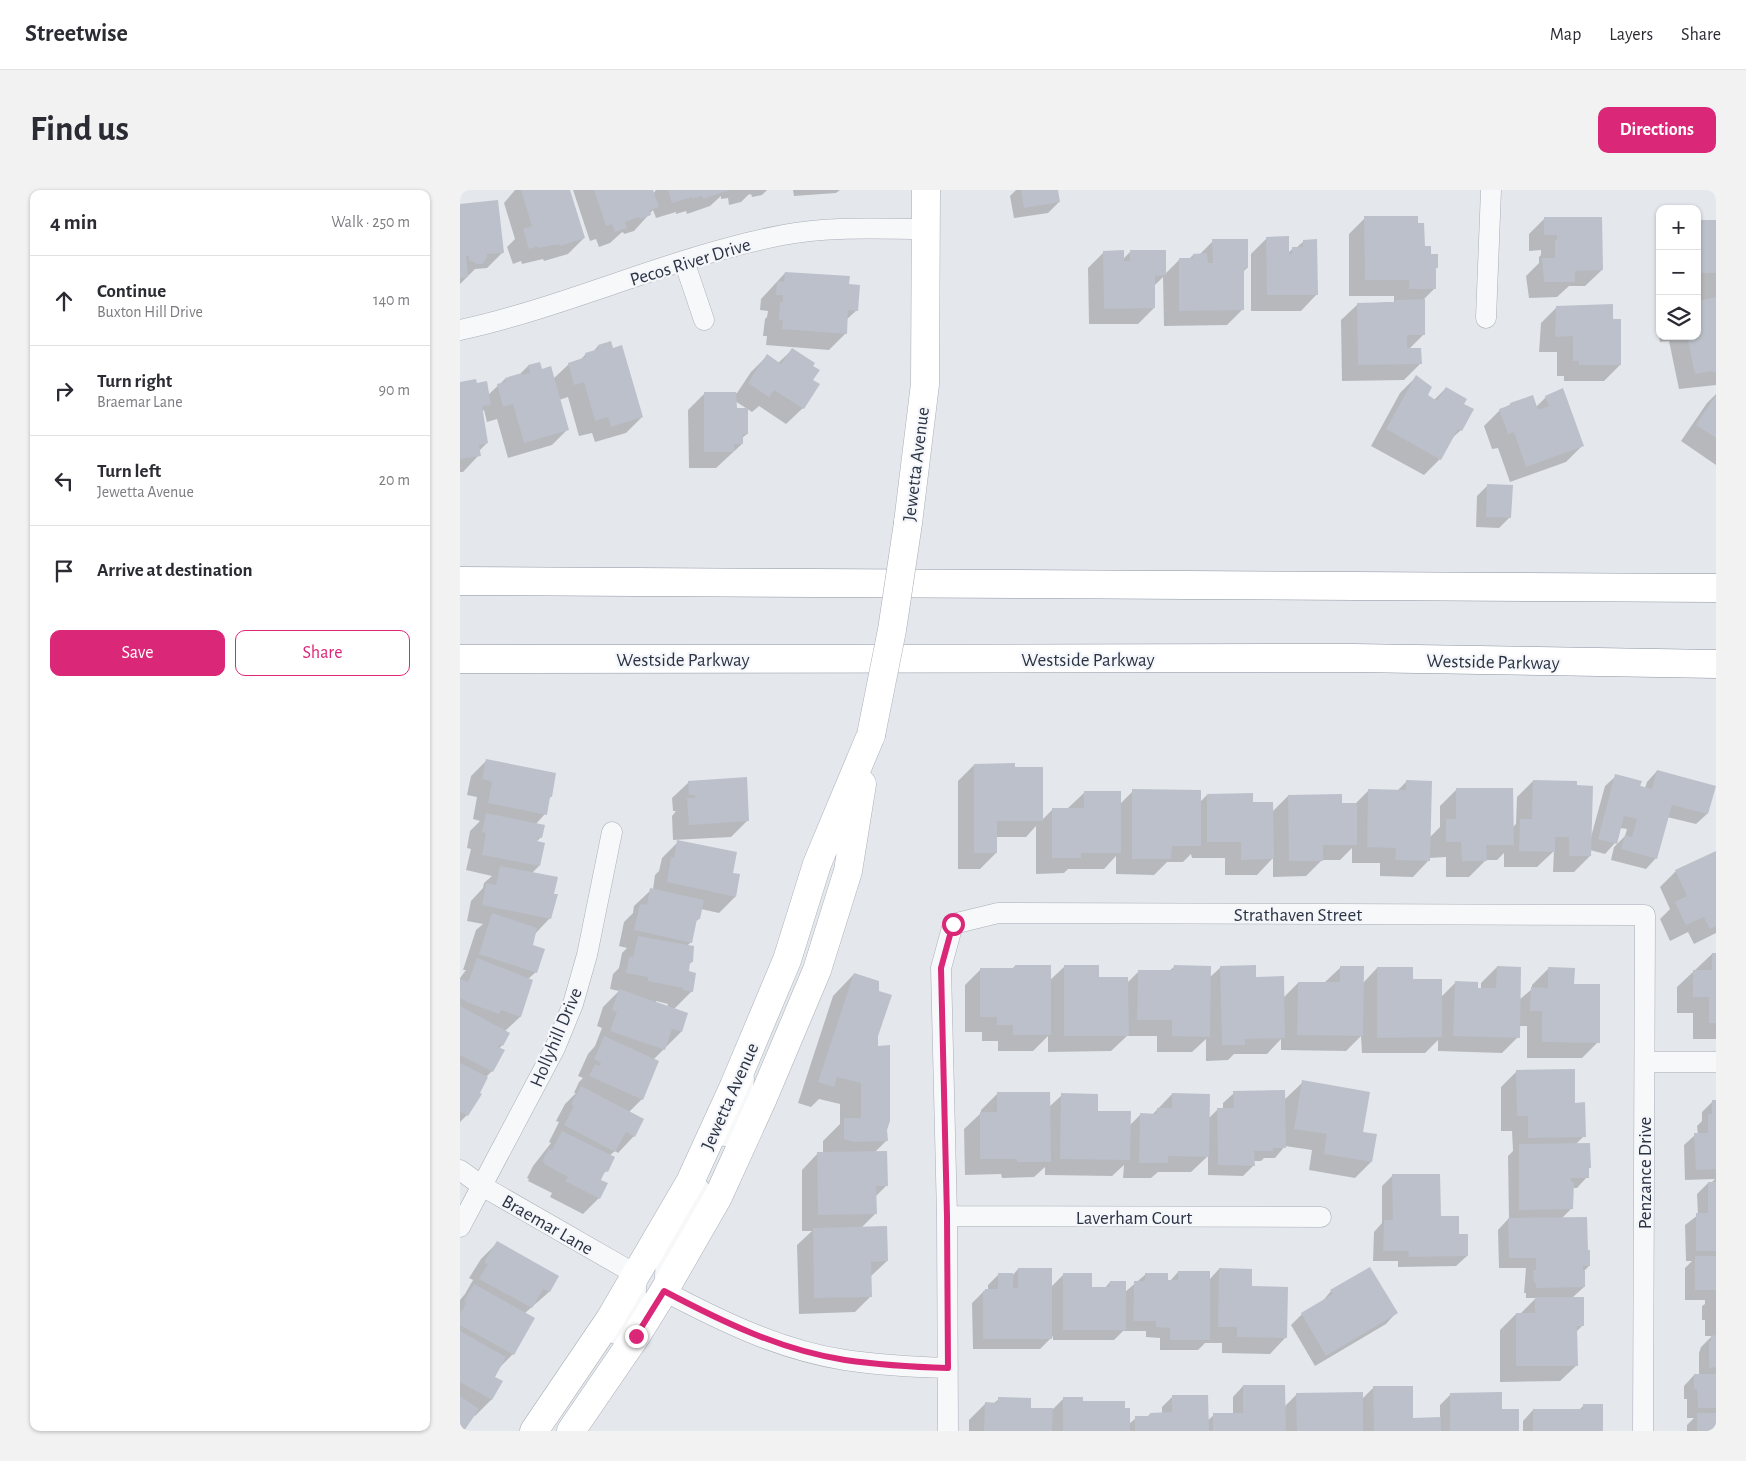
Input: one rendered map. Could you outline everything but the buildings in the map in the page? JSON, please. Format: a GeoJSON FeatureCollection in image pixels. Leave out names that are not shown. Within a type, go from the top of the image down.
{"type":"FeatureCollection","features":[{"type":"Feature","properties":{"kind":"main road","name":"Jewetta Avenue"},"geometry":{"type":"LineString","coordinates":[[571,1431],[636,1336],[718,1197],[763,1098],[817,970],[848,871],[871,735],[892,630],[908,523],[925,384],[926,190]]}},
{"type":"Feature","properties":{"kind":"main road"},"geometry":{"type":"LineString","coordinates":[[460,581],[1716,588]]}},
{"type":"Feature","properties":{"kind":"main road","name":"Westside Parkway"},"geometry":{"type":"LineString","coordinates":[[460,660],[1354,658],[1716,664]]}},
{"type":"Feature","properties":{"kind":"main road","name":"Jewetta Avenue"},"geometry":{"type":"LineString","coordinates":[[534,1431],[610,1319],[690,1182],[746,1059],[788,960],[817,864],[871,735]]}},
{"type":"Feature","properties":{"kind":"street"},"geometry":{"type":"LineString","coordinates":[[1486,318],[1491,190]]}},
{"type":"Feature","properties":{"kind":"street","name":"Pecos River Drive"},"geometry":{"type":"LineString","coordinates":[[460,330],[501,321],[735,245],[785,234],[836,229],[927,229]]}},
{"type":"Feature","properties":{"kind":"street"},"geometry":{"type":"LineString","coordinates":[[684,261],[704,320]]}},
{"type":"Feature","properties":{"kind":"street","name":"Hollyhill Drive"},"geometry":{"type":"LineString","coordinates":[[460,1227],[555,1048],[573,1004],[587,955],[612,832]]}},
{"type":"Feature","properties":{"kind":"street","name":"Strathaven Street"},"geometry":{"type":"LineString","coordinates":[[947,1216],[941,968],[953,924],[998,913],[1645,916]]}},
{"type":"Feature","properties":{"kind":"street","name":"Penzance Drive"},"geometry":{"type":"LineString","coordinates":[[1643,1431],[1645,916]]}},
{"type":"Feature","properties":{"kind":"street"},"geometry":{"type":"LineString","coordinates":[[746,1059],[740,1105],[666,1260],[664,1291],[745,1331],[794,1348],[844,1360],[894,1366],[948,1368]]}},
{"type":"Feature","properties":{"kind":"street"},"geometry":{"type":"LineString","coordinates":[[1644,1062],[1716,1062]]}},
{"type":"Feature","properties":{"kind":"street","name":"Braemar Lane"},"geometry":{"type":"LineString","coordinates":[[460,1170],[482,1186],[637,1275]]}},
{"type":"Feature","properties":{"kind":"street"},"geometry":{"type":"LineString","coordinates":[[947,1216],[948,1431]]}},
{"type":"Feature","properties":{"kind":"street","name":"Laverham Court"},"geometry":{"type":"LineString","coordinates":[[947,1216],[1321,1217]]}},
{"type":"Feature","properties":{"kind":"street"},"geometry":{"type":"LineString","coordinates":[[551,1431],[635,1304],[637,1275]]}},
{"type":"Feature","properties":{"kind":"route"},"geometry":{"type":"LineString","coordinates":[[636,1336],[664,1291],[699,1310],[745,1331],[794,1348],[844,1360],[894,1366],[948,1368],[947,1216],[941,968],[953,924]]}}]}
